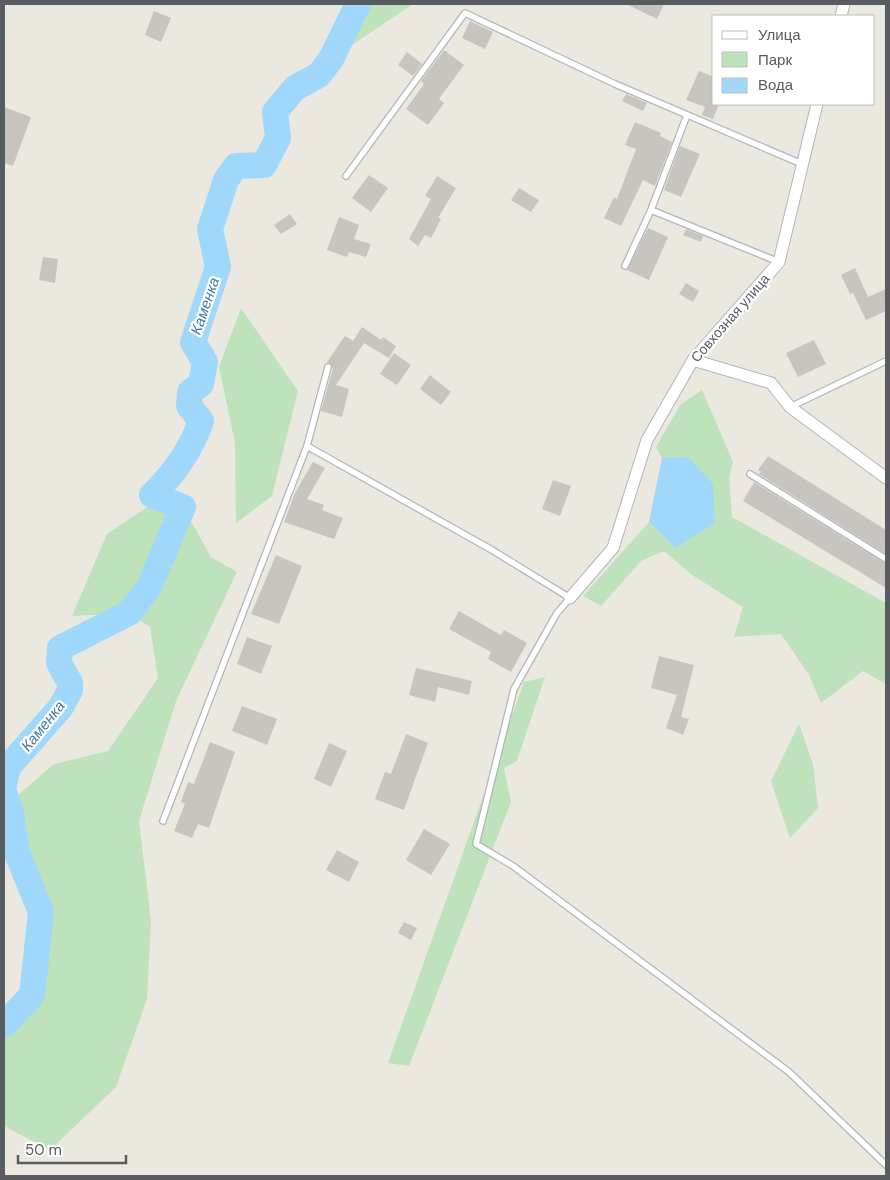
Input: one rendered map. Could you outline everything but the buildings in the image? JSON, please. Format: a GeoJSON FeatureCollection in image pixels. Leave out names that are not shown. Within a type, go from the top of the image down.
{"type":"FeatureCollection","features":[{"type":"Feature","properties":{"kind":"street","name":"Совхозная улица"},"geometry":{"type":"LineString","coordinates":[[570,598],[613,548],[647,440],[693,360],[779,262],[817,105]]}},
{"type":"Feature","properties":{"kind":"street"},"geometry":{"type":"LineString","coordinates":[[693,360],[771,383],[790,407],[886,478]]}},
{"type":"Feature","properties":{"kind":"lane"},"geometry":{"type":"LineString","coordinates":[[346,176],[465,13],[615,84],[802,164]]}},
{"type":"Feature","properties":{"kind":"lane"},"geometry":{"type":"LineString","coordinates":[[625,266],[651,210],[687,115]]}},
{"type":"Feature","properties":{"kind":"lane"},"geometry":{"type":"LineString","coordinates":[[651,210],[779,262]]}},
{"type":"Feature","properties":{"kind":"lane"},"geometry":{"type":"LineString","coordinates":[[790,407],[886,361]]}},
{"type":"Feature","properties":{"kind":"lane"},"geometry":{"type":"LineString","coordinates":[[163,821],[307,446],[328,367]]}},
{"type":"Feature","properties":{"kind":"lane"},"geometry":{"type":"LineString","coordinates":[[307,446],[492,550],[570,598],[557,613],[514,690],[476,844],[513,866],[789,1072],[886,1165]]}},
{"type":"Feature","properties":{"kind":"lane"},"geometry":{"type":"LineString","coordinates":[[750,474],[886,559]]}},
{"type":"Feature","properties":{"kind":"green space"},"geometry":{"type":"Polygon","coordinates":[[[358,4],[413,4],[331,59],[358,4]]]}},
{"type":"Feature","properties":{"kind":"green space"},"geometry":{"type":"Polygon","coordinates":[[[241,308],[298,391],[272,496],[236,523],[235,443],[219,367],[241,308]]]}},
{"type":"Feature","properties":{"kind":"green space"},"geometry":{"type":"Polygon","coordinates":[[[702,390],[733,462],[729,477],[732,517],[886,603],[886,684],[863,671],[821,703],[809,675],[781,634],[734,637],[743,607],[692,575],[664,551],[641,561],[601,606],[583,596],[649,522],[675,548],[688,457],[662,458],[656,447],[680,405],[702,390]]]}},
{"type":"Feature","properties":{"kind":"green space"},"geometry":{"type":"Polygon","coordinates":[[[156,501],[183,507],[211,557],[237,572],[176,701],[139,821],[151,921],[147,999],[116,1087],[50,1150],[4,1126],[4,1030],[32,995],[41,912],[17,853],[19,794],[54,764],[108,751],[158,678],[150,627],[129,613],[72,616],[107,534],[156,501]]]}},
{"type":"Feature","properties":{"kind":"green space"},"geometry":{"type":"Polygon","coordinates":[[[545,677],[517,761],[504,768],[511,802],[409,1066],[388,1063],[524,682],[545,677]]]}},
{"type":"Feature","properties":{"kind":"green space"},"geometry":{"type":"Polygon","coordinates":[[[799,724],[813,764],[818,808],[790,838],[771,781],[799,724]]]}},
{"type":"Feature","properties":{"kind":"water"},"geometry":{"type":"Polygon","coordinates":[[[688,457],[713,484],[715,523],[675,548],[649,522],[662,458],[688,457]]]}},
{"type":"Feature","properties":{"kind":"waterway","name":"Каменка"},"geometry":{"type":"LineString","coordinates":[[4,785],[8,767],[61,707],[70,690],[70,683],[59,663],[60,648],[129,613],[149,587],[183,507],[152,495],[181,461],[201,421],[189,406],[190,392],[201,384],[205,362],[193,342],[218,267],[210,229],[226,180],[236,166],[264,165],[278,138],[275,112],[295,88],[319,75],[331,59],[358,4]]}},
{"type":"Feature","properties":{"kind":"waterway","name":"Каменка"},"geometry":{"type":"LineString","coordinates":[[4,792],[11,814],[17,853],[41,912],[32,995],[4,1025]]}}]}
